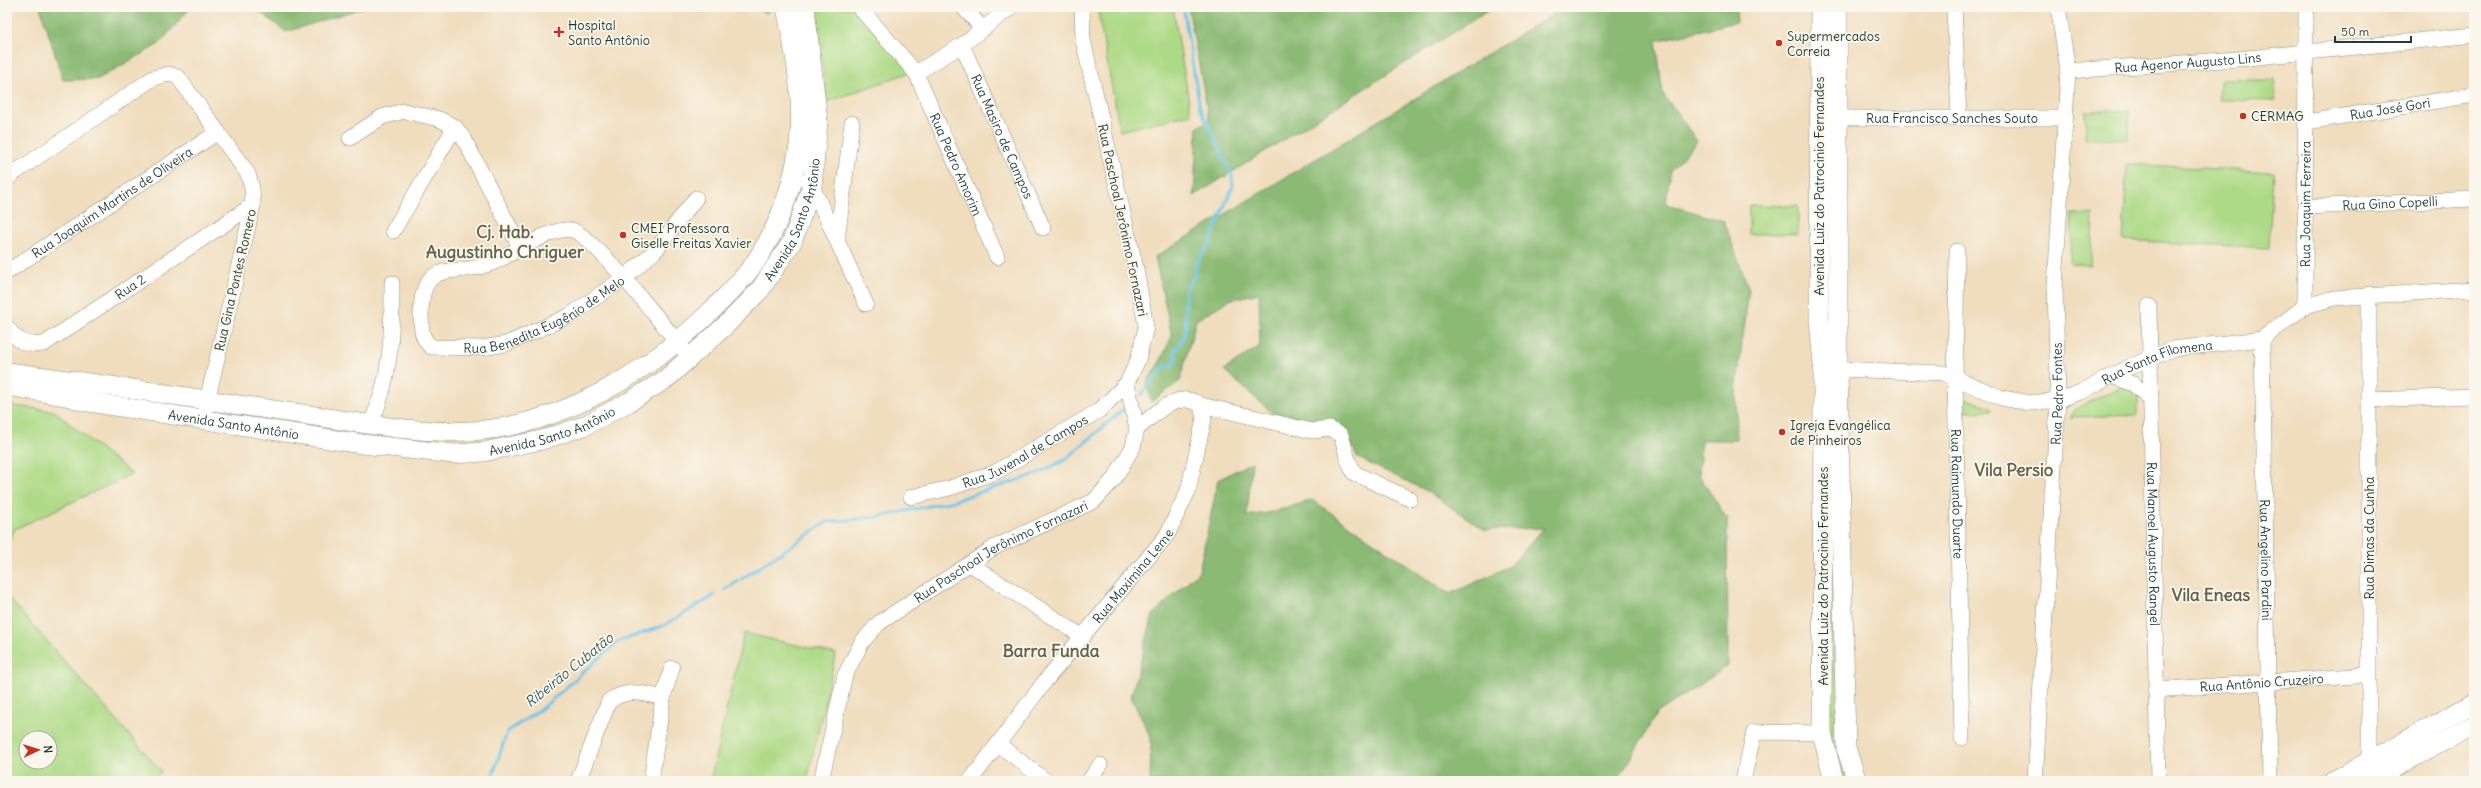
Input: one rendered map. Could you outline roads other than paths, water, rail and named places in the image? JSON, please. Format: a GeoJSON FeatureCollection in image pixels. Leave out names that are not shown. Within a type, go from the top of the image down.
{"type":"FeatureCollection","features":[{"type":"Feature","properties":{"kind":"main road","name":"Avenida Santo Antônio"},"geometry":{"type":"LineString","coordinates":[[7,372],[370,425],[452,432],[476,431],[529,421],[565,408],[605,389],[650,362],[710,312],[732,290],[755,263],[778,225],[794,170],[800,111],[786,7]]}},
{"type":"Feature","properties":{"kind":"main road","name":"Avenida Santo Antônio"},"geometry":{"type":"LineString","coordinates":[[7,386],[82,401],[400,448],[454,454],[483,452],[542,440],[584,426],[660,383],[690,358],[726,326],[760,290],[792,242],[812,186],[817,109],[805,7]]}},
{"type":"Feature","properties":{"kind":"main road","name":"Avenida Luiz do Patrocinio Fernandes"},"geometry":{"type":"LineString","coordinates":[[1820,7],[1819,319],[1832,368]]}},
{"type":"Feature","properties":{"kind":"main road","name":"Avenida Luiz do Patrocinio Fernandes"},"geometry":{"type":"LineString","coordinates":[[1838,7],[1838,118],[1832,368],[1833,562],[1846,748],[1857,781]]}},
{"type":"Feature","properties":{"kind":"main road"},"geometry":{"type":"LineString","coordinates":[[710,312],[726,326]]}},
{"type":"Feature","properties":{"kind":"main road","name":"Avenida Luiz do Patrocinio Fernandes"},"geometry":{"type":"LineString","coordinates":[[1833,562],[1822,733],[1834,781]]}},
{"type":"Feature","properties":{"kind":"main road"},"geometry":{"type":"LineString","coordinates":[[2333,781],[2474,703]]}},
{"type":"Feature","properties":{"kind":"main road"},"geometry":{"type":"LineString","coordinates":[[2369,781],[2474,725]]}},
{"type":"Feature","properties":{"kind":"street","name":"Rua Pedro Amorim"},"geometry":{"type":"LineString","coordinates":[[859,7],[916,73],[997,257]]}},
{"type":"Feature","properties":{"kind":"street"},"geometry":{"type":"LineString","coordinates":[[963,7],[983,29]]}},
{"type":"Feature","properties":{"kind":"street"},"geometry":{"type":"LineString","coordinates":[[916,73],[962,45],[1011,7]]}},
{"type":"Feature","properties":{"kind":"street","name":"Rua Paschoal Jerônimo Fornazari"},"geometry":{"type":"LineString","coordinates":[[821,781],[845,675],[862,642],[879,623],[995,547],[1094,501],[1114,479],[1133,447],[1137,429],[1127,383],[1138,360],[1146,327],[1136,269],[1083,40],[1082,7]]}},
{"type":"Feature","properties":{"kind":"street"},"geometry":{"type":"LineString","coordinates":[[1954,7],[1959,118]]}},
{"type":"Feature","properties":{"kind":"street","name":"Rua Pedro Fontes"},"geometry":{"type":"LineString","coordinates":[[2035,781],[2058,400],[2055,286],[2068,71],[2058,7]]}},
{"type":"Feature","properties":{"kind":"street","name":"Rua Joaquim Ferreira"},"geometry":{"type":"LineString","coordinates":[[2305,306],[2306,7]]}},
{"type":"Feature","properties":{"kind":"street","name":"Rua Agenor Augusto Lins"},"geometry":{"type":"LineString","coordinates":[[2068,71],[2307,53],[2474,35]]}},
{"type":"Feature","properties":{"kind":"street","name":"Rua Masiro de Campos"},"geometry":{"type":"LineString","coordinates":[[962,45],[1043,228]]}},
{"type":"Feature","properties":{"kind":"street","name":"Rua Gina Pontes Romero"},"geometry":{"type":"LineString","coordinates":[[7,178],[153,78],[169,74],[178,77],[248,174],[252,188],[253,205],[206,400],[203,419]]}},
{"type":"Feature","properties":{"kind":"street","name":"Rua José Gori"},"geometry":{"type":"LineString","coordinates":[[2306,122],[2474,95]]}},
{"type":"Feature","properties":{"kind":"street"},"geometry":{"type":"LineString","coordinates":[[350,138],[382,117],[404,111],[439,119],[455,127],[464,139],[522,249],[559,230],[572,230],[582,235],[624,278],[690,358]]}},
{"type":"Feature","properties":{"kind":"street","name":"Rua Francisco Sanches Souto"},"geometry":{"type":"LineString","coordinates":[[1838,118],[2066,118]]}},
{"type":"Feature","properties":{"kind":"street"},"geometry":{"type":"LineString","coordinates":[[837,240],[852,123]]}},
{"type":"Feature","properties":{"kind":"street"},"geometry":{"type":"LineString","coordinates":[[393,230],[455,127]]}},
{"type":"Feature","properties":{"kind":"street","name":"Rua Joaquim Martins de Oliveira"},"geometry":{"type":"LineString","coordinates":[[7,272],[218,132]]}},
{"type":"Feature","properties":{"kind":"street"},"geometry":{"type":"LineString","coordinates":[[794,170],[812,186],[866,304]]}},
{"type":"Feature","properties":{"kind":"street","name":"Rua Benedita Eugênio de Melo"},"geometry":{"type":"LineString","coordinates":[[522,249],[490,264],[439,272],[432,277],[426,284],[421,304],[422,335],[431,347],[445,349],[482,348],[506,344],[569,316],[624,278],[655,251],[696,198]]}},
{"type":"Feature","properties":{"kind":"street","name":"Rua Gino Copelli"},"geometry":{"type":"LineString","coordinates":[[2306,207],[2474,199]]}},
{"type":"Feature","properties":{"kind":"street","name":"Rua 2"},"geometry":{"type":"LineString","coordinates":[[7,327],[17,341],[29,346],[44,344],[253,205]]}},
{"type":"Feature","properties":{"kind":"street","name":"Rua Raimundo Duarte"},"geometry":{"type":"LineString","coordinates":[[1957,251],[1955,378],[1962,738]]}},
{"type":"Feature","properties":{"kind":"street"},"geometry":{"type":"LineString","coordinates":[[370,425],[380,404],[389,371],[392,282]]}},
{"type":"Feature","properties":{"kind":"street"},"geometry":{"type":"LineString","coordinates":[[2262,339],[2305,306],[2335,298],[2369,294],[2474,289]]}},
{"type":"Feature","properties":{"kind":"street","name":"Rua Dimas da Cunha"},"geometry":{"type":"LineString","coordinates":[[2369,294],[2369,781]]}},
{"type":"Feature","properties":{"kind":"street","name":"Rua Manoel Augusto Rangel"},"geometry":{"type":"LineString","coordinates":[[2149,306],[2155,690],[2158,781]]}},
{"type":"Feature","properties":{"kind":"street","name":"Rua Santa Filomena"},"geometry":{"type":"LineString","coordinates":[[1832,368],[1943,373],[2002,398],[2030,403],[2058,400],[2081,392],[2112,376],[2172,349],[2262,339]]}},
{"type":"Feature","properties":{"kind":"street","name":"Rua Angelino Pardini"},"geometry":{"type":"LineString","coordinates":[[2262,339],[2267,683],[2270,781]]}},
{"type":"Feature","properties":{"kind":"street"},"geometry":{"type":"LineString","coordinates":[[2112,376],[2133,384],[2151,399]]}},
{"type":"Feature","properties":{"kind":"street","name":"Rua Juvenal de Campos"},"geometry":{"type":"LineString","coordinates":[[911,497],[950,488],[996,472],[1100,410],[1127,383]]}},
{"type":"Feature","properties":{"kind":"street"},"geometry":{"type":"LineString","coordinates":[[2370,400],[2474,396]]}},
{"type":"Feature","properties":{"kind":"street"},"geometry":{"type":"LineString","coordinates":[[1137,429],[1173,400],[1188,399],[1201,405],[1312,430],[1330,429],[1341,435],[1348,460],[1354,473],[1410,499]]}},
{"type":"Feature","properties":{"kind":"street","name":"Rua Maximina Leme"},"geometry":{"type":"LineString","coordinates":[[970,781],[1046,680],[1167,535],[1188,491],[1204,419],[1201,405]]}},
{"type":"Feature","properties":{"kind":"street"},"geometry":{"type":"LineString","coordinates":[[970,564],[1083,637]]}},
{"type":"Feature","properties":{"kind":"street"},"geometry":{"type":"LineString","coordinates":[[651,781],[663,698],[672,668]]}},
{"type":"Feature","properties":{"kind":"street","name":"Rua Antônio Cruzeiro"},"geometry":{"type":"LineString","coordinates":[[2155,690],[2368,675]]}},
{"type":"Feature","properties":{"kind":"street"},"geometry":{"type":"LineString","coordinates":[[578,781],[609,701],[618,695],[633,691],[663,698]]}},
{"type":"Feature","properties":{"kind":"street"},"geometry":{"type":"LineString","coordinates":[[1743,781],[1754,732],[1822,733]]}},
{"type":"Feature","properties":{"kind":"street"},"geometry":{"type":"LineString","coordinates":[[998,744],[1046,781]]}},
{"type":"Feature","properties":{"kind":"street"},"geometry":{"type":"LineString","coordinates":[[1089,781],[1100,765]]}},
{"type":"Feature","properties":{"kind":"waterway","name":"Ribeirão Cubatão"},"geometry":{"type":"LineString","coordinates":[[1141,395],[1163,367],[1171,366],[1177,358],[1174,352],[1184,336],[1186,320],[1185,297],[1187,289],[1195,276],[1196,264],[1208,246],[1233,186],[1232,175],[1200,108],[1183,7]]}},
{"type":"Feature","properties":{"kind":"waterway"},"geometry":{"type":"LineString","coordinates":[[725,590],[827,522],[877,517],[953,501],[1034,475],[1065,460],[1126,407]]}},
{"type":"Feature","properties":{"kind":"waterway","name":"Ribeirão Cubatão"},"geometry":{"type":"LineString","coordinates":[[491,781],[507,732],[545,706],[617,642],[663,626],[715,595]]}},
{"type":"Feature","properties":{"kind":"place","name":"Hospital Santo Antônio"},"geometry":{"type":"Point","coordinates":[559,32]}},
{"type":"Feature","properties":{"kind":"place","name":"Supermercados Correia"},"geometry":{"type":"Point","coordinates":[1779,43]}},
{"type":"Feature","properties":{"kind":"place","name":"CERMAG"},"geometry":{"type":"Point","coordinates":[2243,116]}},
{"type":"Feature","properties":{"kind":"place","name":"CMEI Professora Giselle Freitas Xavier"},"geometry":{"type":"Point","coordinates":[623,235]}},
{"type":"Feature","properties":{"kind":"place","name":"Igreja Evangélica de Pinheiros"},"geometry":{"type":"Point","coordinates":[1782,432]}},
{"type":"Feature","properties":{"kind":"district","name":"Cj. Hab. Augustinho Chriguer"},"geometry":{"type":"Point","coordinates":[505,242]}},
{"type":"Feature","properties":{"kind":"district","name":"Vila Persio"},"geometry":{"type":"Point","coordinates":[2014,470]}},
{"type":"Feature","properties":{"kind":"district","name":"Vila Eneas"},"geometry":{"type":"Point","coordinates":[2211,595]}},
{"type":"Feature","properties":{"kind":"district","name":"Barra Funda"},"geometry":{"type":"Point","coordinates":[1051,651]}}]}
